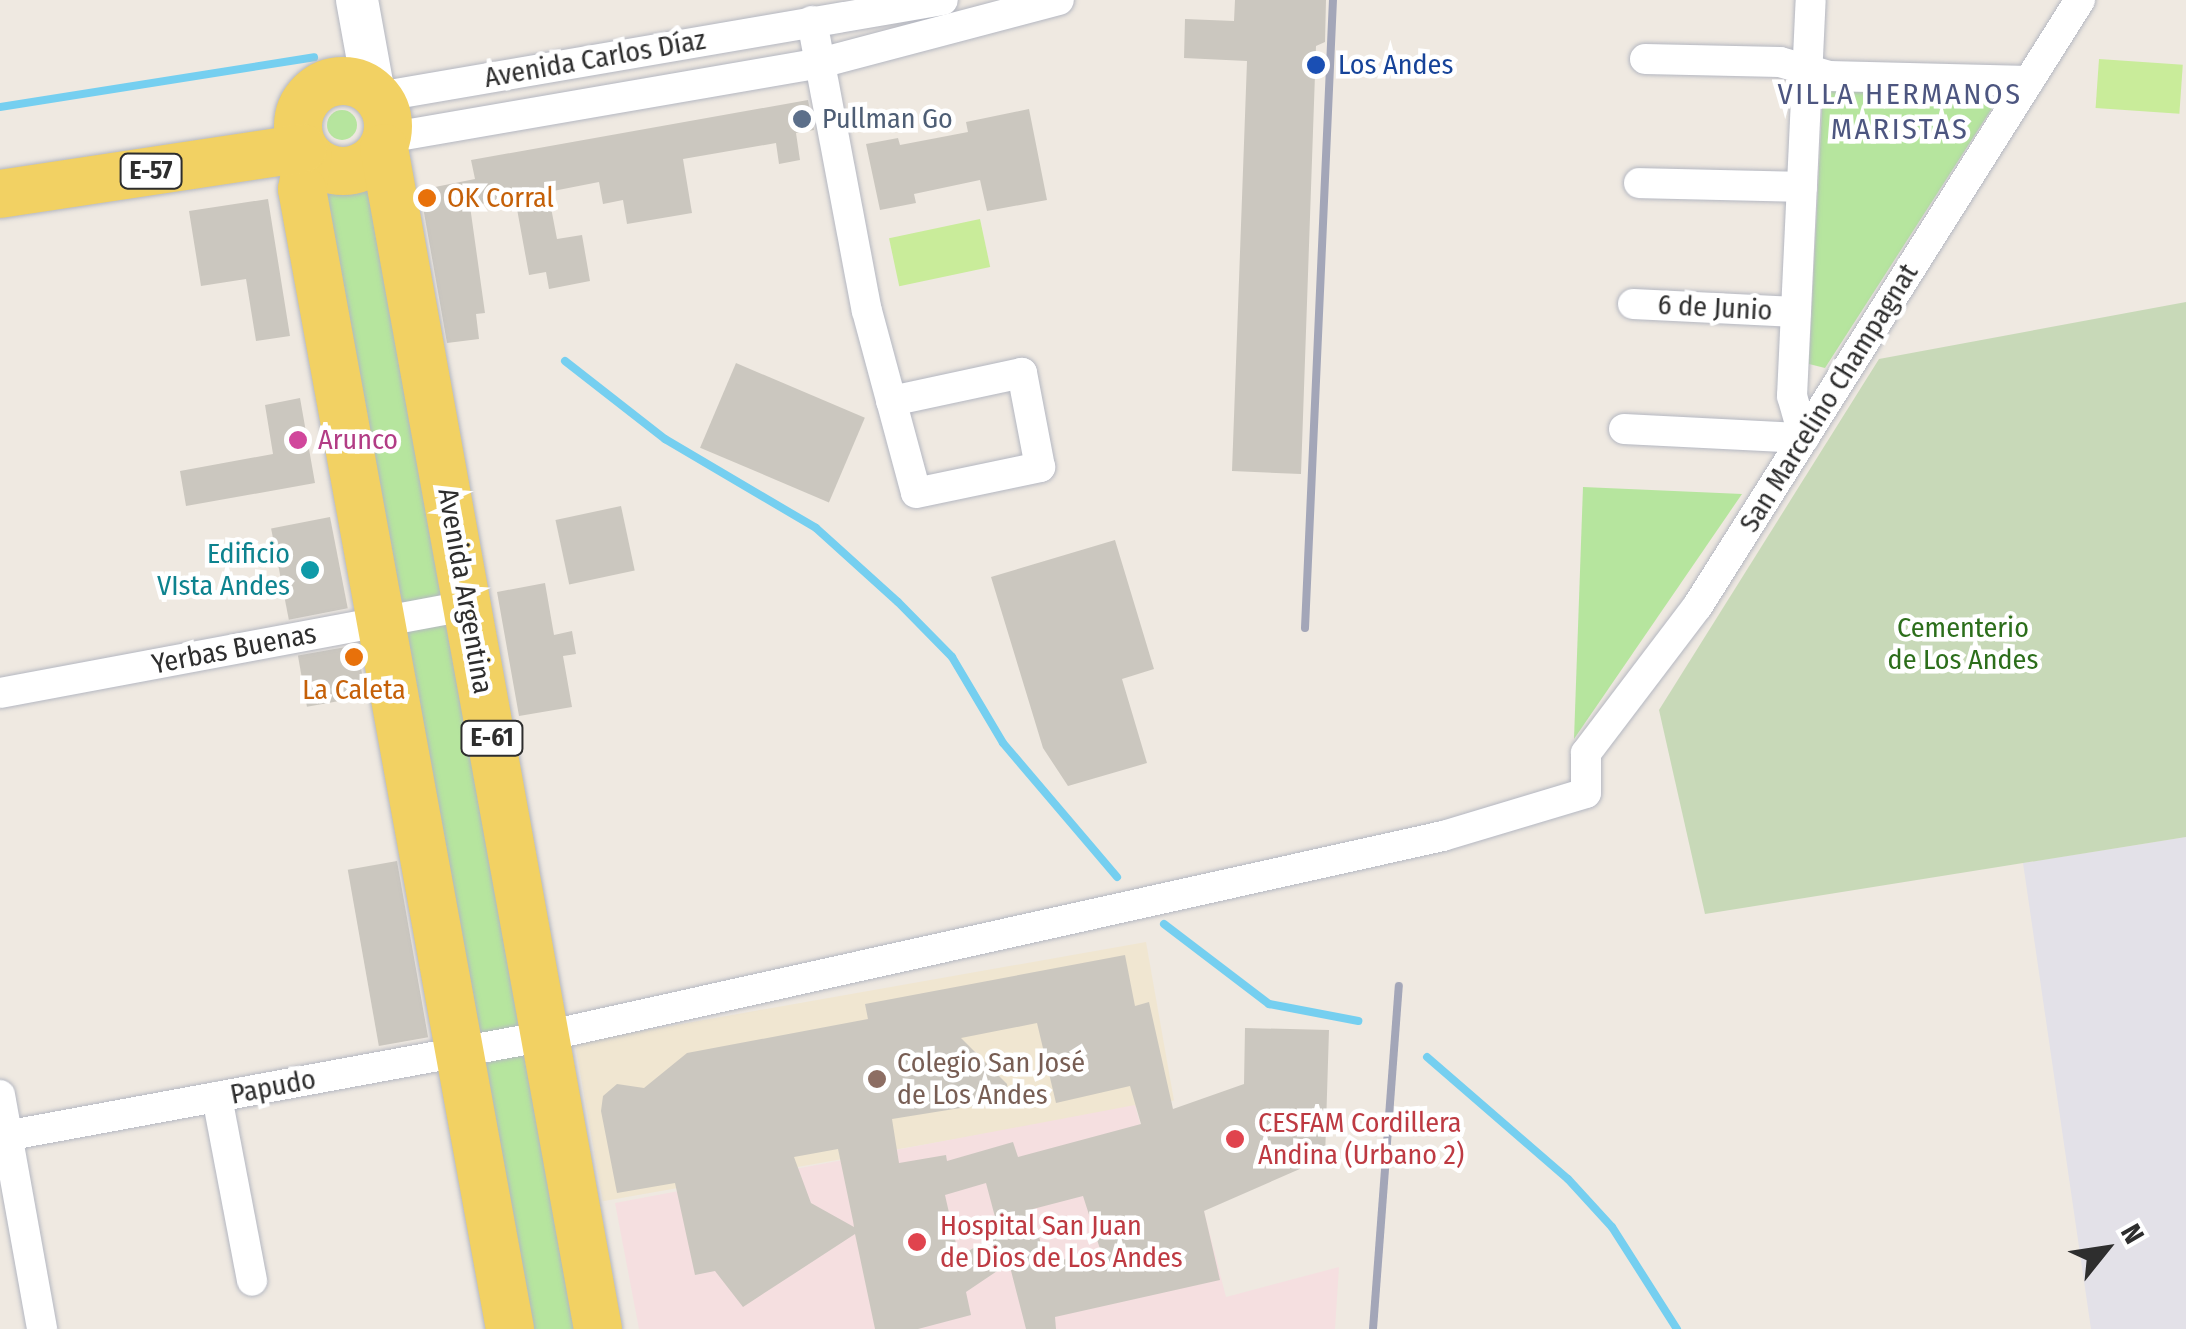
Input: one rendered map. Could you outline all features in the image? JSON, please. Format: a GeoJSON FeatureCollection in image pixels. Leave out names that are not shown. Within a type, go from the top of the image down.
{"type":"FeatureCollection","features":[{"type":"Feature","properties":{"kind":"main road","name":"E-61"},"geometry":{"type":"LineString","coordinates":[[331,0],[374,112]]}},
{"type":"Feature","properties":{"kind":"main road","name":"E-61"},"geometry":{"type":"LineString","coordinates":[[358,0],[374,112]]}},
{"type":"Feature","properties":{"kind":"main road"},"geometry":{"type":"LineString","coordinates":[[303,142],[324,168],[353,171],[374,112],[313,92],[303,142],[302,189],[510,1329]]}},
{"type":"Feature","properties":{"kind":"main road","name":"Avenida Argentina"},"geometry":{"type":"LineString","coordinates":[[374,112],[468,605],[598,1329]]}},
{"type":"Feature","properties":{"kind":"main road","name":"E-57"},"geometry":{"type":"LineString","coordinates":[[0,163],[303,142]]}},
{"type":"Feature","properties":{"kind":"main road","name":"E-57"},"geometry":{"type":"LineString","coordinates":[[0,194],[303,142]]}},
{"type":"Feature","properties":{"kind":"street","name":"Avenida Carlos Díaz"},"geometry":{"type":"LineString","coordinates":[[374,112],[812,21],[932,0]]}},
{"type":"Feature","properties":{"kind":"street","name":"Avenida Carlos Díaz"},"geometry":{"type":"LineString","coordinates":[[374,112],[820,63],[1060,0]]}},
{"type":"Feature","properties":{"kind":"street"},"geometry":{"type":"LineString","coordinates":[[1624,429],[1804,438],[1792,396],[1811,0]]}},
{"type":"Feature","properties":{"kind":"street","name":"San Marcelino Champagnat"},"geometry":{"type":"LineString","coordinates":[[1586,793],[1586,753],[1697,607],[2080,0]]}},
{"type":"Feature","properties":{"kind":"street"},"geometry":{"type":"LineString","coordinates":[[812,21],[866,311],[916,493],[1040,467],[1022,373],[891,401]]}},
{"type":"Feature","properties":{"kind":"street"},"geometry":{"type":"LineString","coordinates":[[1644,59],[1780,62],[1830,76],[2028,81]]}},
{"type":"Feature","properties":{"kind":"street"},"geometry":{"type":"LineString","coordinates":[[1640,183],[1802,187]]}},
{"type":"Feature","properties":{"kind":"street","name":"6 de Junio"},"geometry":{"type":"LineString","coordinates":[[1633,304],[1796,312]]}},
{"type":"Feature","properties":{"kind":"street","name":"Yerbas Buenas"},"geometry":{"type":"LineString","coordinates":[[0,693],[468,605]]}},
{"type":"Feature","properties":{"kind":"street","name":"Papudo"},"geometry":{"type":"LineString","coordinates":[[4,1137],[546,1036],[1442,836],[1586,793]]}},
{"type":"Feature","properties":{"kind":"street"},"geometry":{"type":"LineString","coordinates":[[0,1095],[4,1137],[42,1329]]}},
{"type":"Feature","properties":{"kind":"street"},"geometry":{"type":"LineString","coordinates":[[217,1097],[252,1281]]}},
{"type":"Feature","properties":{"kind":"shaded area"},"geometry":{"type":"Polygon","coordinates":[[[2186,837],[2186,1329],[2091,1329],[2023,863],[2186,837]]]}},
{"type":"Feature","properties":{"kind":"shaded area","name":"Colegio San José de Los Andes"},"geometry":{"type":"Polygon","coordinates":[[[1146,942],[1174,1101],[603,1201],[575,1043],[1146,942]]]}},
{"type":"Feature","properties":{"kind":"shaded area","name":"Hospital San Juan de Dios de Los Andes"},"geometry":{"type":"Polygon","coordinates":[[[1135,1105],[1166,1216],[1204,1211],[1226,1297],[1339,1267],[1335,1329],[639,1329],[615,1203],[1135,1105]]]}},
{"type":"Feature","properties":{"kind":"green space"},"geometry":{"type":"Polygon","coordinates":[[[2099,59],[2183,65],[2179,114],[2096,108],[2099,59]]]}},
{"type":"Feature","properties":{"kind":"green space"},"geometry":{"type":"Polygon","coordinates":[[[1823,89],[1998,99],[1825,368],[1809,364],[1823,89]]]}},
{"type":"Feature","properties":{"kind":"green space"},"geometry":{"type":"Polygon","coordinates":[[[342,110],[353,114],[357,125],[353,136],[342,140],[331,136],[327,125],[331,114],[342,110]]]}},
{"type":"Feature","properties":{"kind":"green space"},"geometry":{"type":"Polygon","coordinates":[[[373,181],[596,1329],[531,1329],[310,193],[373,181]]]}},
{"type":"Feature","properties":{"kind":"green space"},"geometry":{"type":"Polygon","coordinates":[[[980,219],[990,267],[899,286],[889,238],[980,219]]]}},
{"type":"Feature","properties":{"kind":"green space","name":"Cementerio de Los Andes"},"geometry":{"type":"Polygon","coordinates":[[[2186,302],[2186,837],[1705,914],[1659,710],[1879,359],[2186,302]]]}},
{"type":"Feature","properties":{"kind":"green space"},"geometry":{"type":"Polygon","coordinates":[[[1583,487],[1742,494],[1574,739],[1583,487]]]}},
{"type":"Feature","properties":{"kind":"building"},"geometry":{"type":"Polygon","coordinates":[[[1235,0],[1326,0],[1325,42],[1316,46],[1301,474],[1232,471],[1247,61],[1184,58],[1185,19],[1234,21],[1235,0]]]}},
{"type":"Feature","properties":{"kind":"building"},"geometry":{"type":"Polygon","coordinates":[[[808,100],[814,130],[796,133],[800,160],[779,164],[776,143],[683,159],[692,213],[627,224],[623,200],[603,204],[599,182],[548,192],[557,239],[582,235],[590,281],[549,289],[546,272],[529,275],[515,198],[470,206],[485,313],[476,314],[479,339],[447,343],[420,190],[475,179],[471,160],[808,100]]]}},
{"type":"Feature","properties":{"kind":"building"},"geometry":{"type":"Polygon","coordinates":[[[1029,109],[1047,200],[987,211],[980,180],[914,194],[916,203],[880,210],[866,144],[898,138],[900,145],[968,132],[966,122],[1029,109]]]}},
{"type":"Feature","properties":{"kind":"building"},"geometry":{"type":"Polygon","coordinates":[[[268,199],[290,336],[256,341],[246,279],[201,286],[189,211],[268,199]]]}},
{"type":"Feature","properties":{"kind":"building"},"geometry":{"type":"Polygon","coordinates":[[[736,363],[865,418],[829,502],[700,448],[736,363]]]}},
{"type":"Feature","properties":{"kind":"building"},"geometry":{"type":"Polygon","coordinates":[[[300,398],[315,483],[186,506],[180,471],[273,454],[265,405],[300,398]]]}},
{"type":"Feature","properties":{"kind":"building"},"geometry":{"type":"Polygon","coordinates":[[[621,506],[635,571],[569,584],[555,520],[621,506]]]}},
{"type":"Feature","properties":{"kind":"building","name":"Edificio VIsta Andes"},"geometry":{"type":"Polygon","coordinates":[[[330,517],[348,608],[289,620],[271,528],[330,517]]]}},
{"type":"Feature","properties":{"kind":"building"},"geometry":{"type":"Polygon","coordinates":[[[1115,540],[1154,669],[1122,679],[1147,763],[1068,786],[1043,748],[991,577],[1115,540]]]}},
{"type":"Feature","properties":{"kind":"building"},"geometry":{"type":"Polygon","coordinates":[[[545,583],[554,635],[572,631],[576,654],[563,656],[572,707],[519,716],[497,592],[545,583]]]}},
{"type":"Feature","properties":{"kind":"building"},"geometry":{"type":"Polygon","coordinates":[[[357,645],[366,696],[307,707],[298,655],[357,645]]]}},
{"type":"Feature","properties":{"kind":"building"},"geometry":{"type":"Polygon","coordinates":[[[397,861],[428,1037],[379,1046],[348,870],[397,861]]]}},
{"type":"Feature","properties":{"kind":"building"},"geometry":{"type":"Polygon","coordinates":[[[1125,955],[1135,1006],[1149,1002],[1173,1109],[1244,1084],[1245,1028],[1329,1030],[1325,1158],[1204,1211],[1220,1280],[1055,1317],[1056,1329],[1026,1329],[1009,1263],[966,1292],[971,1315],[918,1329],[875,1329],[855,1234],[743,1307],[715,1271],[695,1275],[675,1183],[617,1193],[601,1111],[603,1096],[617,1084],[644,1088],[687,1053],[868,1019],[865,1004],[1125,955]],[[1037,1023],[961,1038],[1007,1084],[1010,1100],[892,1119],[899,1163],[946,1155],[947,1161],[1013,1142],[1018,1157],[1141,1124],[1130,1086],[1056,1103],[1037,1023]],[[838,1149],[794,1157],[811,1203],[854,1227],[838,1149]],[[986,1183],[945,1195],[959,1257],[999,1232],[986,1183]],[[1083,1196],[1033,1209],[1045,1263],[1101,1252],[1083,1196]]]}},
{"type":"Feature","properties":{"kind":"waterway"},"geometry":{"type":"LineString","coordinates":[[0,107],[314,57]]}},
{"type":"Feature","properties":{"kind":"waterway"},"geometry":{"type":"LineString","coordinates":[[565,361],[665,439],[816,528],[898,602],[952,657],[1003,743],[1117,877]]}},
{"type":"Feature","properties":{"kind":"waterway"},"geometry":{"type":"LineString","coordinates":[[1164,924],[1269,1004],[1358,1021]]}},
{"type":"Feature","properties":{"kind":"waterway"},"geometry":{"type":"LineString","coordinates":[[1427,1057],[1568,1179],[1612,1227],[1677,1329]]}},
{"type":"Feature","properties":{"kind":"railway"},"geometry":{"type":"LineString","coordinates":[[1305,628],[1333,0]]}},
{"type":"Feature","properties":{"kind":"railway"},"geometry":{"type":"LineString","coordinates":[[1373,1329],[1399,986]]}},
{"type":"Feature","properties":{"kind":"place","name":"Los Andes"},"geometry":{"type":"Point","coordinates":[1316,65]}},
{"type":"Feature","properties":{"kind":"place","name":"Pullman Go"},"geometry":{"type":"Point","coordinates":[802,119]}},
{"type":"Feature","properties":{"kind":"place","name":"OK Corral"},"geometry":{"type":"Point","coordinates":[427,198]}},
{"type":"Feature","properties":{"kind":"place","name":"Arunco"},"geometry":{"type":"Point","coordinates":[298,440]}},
{"type":"Feature","properties":{"kind":"place","name":"Edificio VIsta Andes"},"geometry":{"type":"Point","coordinates":[310,570]}},
{"type":"Feature","properties":{"kind":"place","name":"La Caleta"},"geometry":{"type":"Point","coordinates":[354,657]}},
{"type":"Feature","properties":{"kind":"place","name":"Colegio San José de Los Andes"},"geometry":{"type":"Point","coordinates":[877,1079]}},
{"type":"Feature","properties":{"kind":"place","name":"CESFAM Cordillera Andina (Urbano 2)"},"geometry":{"type":"Point","coordinates":[1235,1139]}},
{"type":"Feature","properties":{"kind":"place","name":"Hospital San Juan de Dios de Los Andes"},"geometry":{"type":"Point","coordinates":[917,1242]}},
{"type":"Feature","properties":{"kind":"district","name":"VILLA HERMANOS MARISTAS"},"geometry":{"type":"Point","coordinates":[1900,111]}}]}
